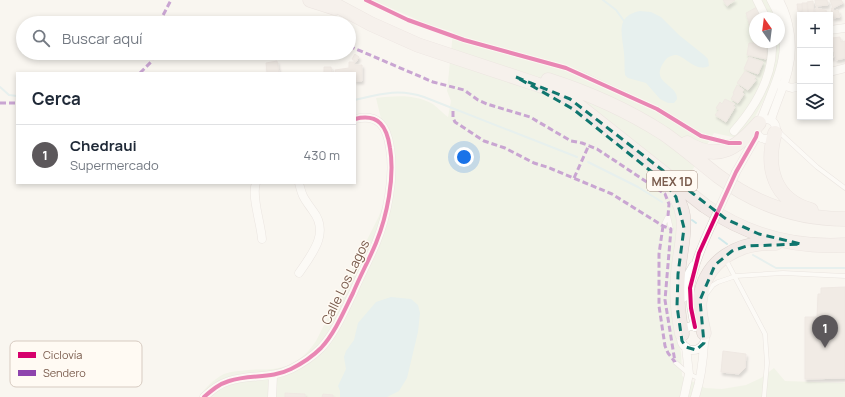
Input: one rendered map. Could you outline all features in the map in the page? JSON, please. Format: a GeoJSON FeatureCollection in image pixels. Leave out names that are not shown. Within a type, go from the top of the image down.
{"type":"FeatureCollection","features":[{"type":"Feature","properties":{"kind":"highway"},"geometry":{"type":"LineString","coordinates":[[310,0],[318,3],[339,5]]}},
{"type":"Feature","properties":{"kind":"highway","name":"MEX 1D"},"geometry":{"type":"LineString","coordinates":[[326,0],[339,5],[418,45],[515,74],[578,90],[604,100],[632,114],[664,134],[739,190],[766,204],[793,213],[845,219]]}},
{"type":"Feature","properties":{"kind":"highway"},"geometry":{"type":"LineString","coordinates":[[515,74],[564,80],[598,92],[634,109],[694,148],[702,151],[722,151],[767,128],[771,149],[771,166],[775,182],[782,193],[791,202],[804,208],[845,215]]}},
{"type":"Feature","properties":{"kind":"highway"},"geometry":{"type":"LineString","coordinates":[[515,74],[555,96],[573,109],[662,180],[676,197],[682,210],[684,228],[678,266],[677,293],[678,315],[685,337]]}},
{"type":"Feature","properties":{"kind":"highway","name":"MEX 1D"},"geometry":{"type":"LineString","coordinates":[[515,74],[570,99],[676,184],[726,219],[758,234],[776,239],[801,244],[845,245]]}},
{"type":"Feature","properties":{"kind":"highway"},"geometry":{"type":"LineString","coordinates":[[702,332],[699,306],[704,285],[708,275],[715,265],[725,256],[739,248],[757,244],[801,244]]}},
{"type":"Feature","properties":{"kind":"street"},"geometry":{"type":"LineString","coordinates":[[757,0],[763,12]]}},
{"type":"Feature","properties":{"kind":"street"},"geometry":{"type":"LineString","coordinates":[[771,0],[780,18],[787,60]]}},
{"type":"Feature","properties":{"kind":"street"},"geometry":{"type":"LineString","coordinates":[[767,128],[787,60],[789,30],[785,13],[779,0]]}},
{"type":"Feature","properties":{"kind":"street"},"geometry":{"type":"LineString","coordinates":[[833,30],[845,28]]}},
{"type":"Feature","properties":{"kind":"street"},"geometry":{"type":"LineString","coordinates":[[684,397],[689,374],[682,313],[683,293],[688,275],[697,260],[736,172],[747,115],[759,95],[769,70],[772,48]]}},
{"type":"Feature","properties":{"kind":"street"},"geometry":{"type":"LineString","coordinates":[[772,56],[787,60]]}},
{"type":"Feature","properties":{"kind":"street"},"geometry":{"type":"LineString","coordinates":[[833,71],[845,68]]}},
{"type":"Feature","properties":{"kind":"street"},"geometry":{"type":"LineString","coordinates":[[779,84],[792,88],[797,87]]}},
{"type":"Feature","properties":{"kind":"street","name":"Calle Los Lagos"},"geometry":{"type":"LineString","coordinates":[[204,397],[214,388],[230,381],[245,378],[273,376],[292,369],[321,348],[328,339],[345,309],[376,242],[390,193],[391,156],[389,138],[384,127],[377,120],[368,117],[356,119]]}},
{"type":"Feature","properties":{"kind":"street"},"geometry":{"type":"LineString","coordinates":[[256,184],[254,199],[262,239]]}},
{"type":"Feature","properties":{"kind":"street"},"geometry":{"type":"LineString","coordinates":[[299,184],[302,196],[320,222],[321,230],[311,255],[299,274]]}},
{"type":"Feature","properties":{"kind":"street"},"geometry":{"type":"LineString","coordinates":[[695,397],[701,379],[703,363],[702,332],[691,308],[690,288],[697,260]]}},
{"type":"Feature","properties":{"kind":"street"},"geometry":{"type":"LineString","coordinates":[[685,337],[690,327],[702,332]]}},
{"type":"Feature","properties":{"kind":"street"},"geometry":{"type":"LineString","coordinates":[[685,337],[692,350],[696,350],[699,348],[702,332]]}},
{"type":"Feature","properties":{"kind":"street"},"geometry":{"type":"LineString","coordinates":[[272,397],[273,376]]}},
{"type":"Feature","properties":{"kind":"lane"},"geometry":{"type":"LineString","coordinates":[[366,0],[408,20],[464,40],[571,70],[657,109],[701,136],[729,143],[741,141]]}},
{"type":"Feature","properties":{"kind":"lane"},"geometry":{"type":"LineString","coordinates":[[767,128],[845,188]]}},
{"type":"Feature","properties":{"kind":"lane"},"geometry":{"type":"LineString","coordinates":[[663,226],[668,216],[671,229]]}},
{"type":"Feature","properties":{"kind":"lane"},"geometry":{"type":"LineString","coordinates":[[725,256],[730,269],[736,276],[764,334],[767,362],[764,397]]}},
{"type":"Feature","properties":{"kind":"lane"},"geometry":{"type":"LineString","coordinates":[[702,332],[704,301],[710,289],[718,282],[736,276],[783,273],[845,276]]}},
{"type":"Feature","properties":{"kind":"lane"},"geometry":{"type":"LineString","coordinates":[[675,362],[689,374],[701,379]]}},
{"type":"Feature","properties":{"kind":"highlighted area"},"geometry":{"type":"Polygon","coordinates":[[[516,77],[570,99],[726,219],[759,234],[801,244],[747,246],[732,251],[715,265],[700,300],[704,343],[696,350],[686,347],[682,341],[677,306],[678,274],[684,228],[676,197],[662,180],[573,109],[516,77]]]}},
{"type":"Feature","properties":{"kind":"green space"},"geometry":{"type":"Polygon","coordinates":[[[372,0],[768,0],[774,12],[749,12],[749,48],[781,48],[782,52],[772,85],[751,124],[737,138],[714,133],[675,200],[679,215],[675,329],[681,353],[682,376],[705,388],[722,389],[746,385],[761,378],[774,368],[785,381],[845,383],[845,397],[199,397],[210,384],[224,374],[239,371],[273,369],[286,366],[303,356],[316,341],[384,204],[387,187],[388,148],[376,98],[397,96],[417,98],[433,104],[448,117],[451,101],[447,91],[453,32],[427,24],[372,0]]]}},
{"type":"Feature","properties":{"kind":"water"},"geometry":{"type":"Polygon","coordinates":[[[640,11],[651,12],[661,17],[679,35],[708,59],[709,66],[704,67],[696,66],[677,55],[673,55],[665,60],[660,69],[660,75],[665,83],[676,94],[677,99],[674,103],[668,103],[660,99],[646,83],[628,78],[625,75],[622,33],[623,21],[632,13],[640,11]]]}},
{"type":"Feature","properties":{"kind":"water"},"geometry":{"type":"Polygon","coordinates":[[[391,297],[411,299],[418,305],[420,313],[418,332],[407,378],[399,391],[387,397],[340,397],[338,386],[346,369],[344,357],[346,351],[354,340],[358,323],[376,302],[391,297]]]}},
{"type":"Feature","properties":{"kind":"building"},"geometry":{"type":"Polygon","coordinates":[[[723,0],[735,0],[727,6],[723,0]]]}},
{"type":"Feature","properties":{"kind":"building"},"geometry":{"type":"Polygon","coordinates":[[[815,0],[827,0],[828,5],[816,6],[815,0]]]}},
{"type":"Feature","properties":{"kind":"building"},"geometry":{"type":"Polygon","coordinates":[[[830,0],[841,0],[843,3],[833,8],[830,0]]]}},
{"type":"Feature","properties":{"kind":"building"},"geometry":{"type":"Polygon","coordinates":[[[813,1],[814,12],[809,12],[807,2],[813,1]]]}},
{"type":"Feature","properties":{"kind":"building"},"geometry":{"type":"Polygon","coordinates":[[[802,3],[807,3],[808,12],[803,12],[802,3]]]}},
{"type":"Feature","properties":{"kind":"building"},"geometry":{"type":"Polygon","coordinates":[[[797,4],[802,4],[802,11],[798,11],[797,4]]]}},
{"type":"Feature","properties":{"kind":"building"},"geometry":{"type":"Polygon","coordinates":[[[757,7],[760,12],[749,12],[749,23],[746,13],[757,7]]]}},
{"type":"Feature","properties":{"kind":"building"},"geometry":{"type":"Polygon","coordinates":[[[817,7],[819,9],[826,10],[826,12],[816,12],[815,10],[817,7]]]}},
{"type":"Feature","properties":{"kind":"building"},"geometry":{"type":"Polygon","coordinates":[[[831,8],[833,8],[834,11],[838,10],[840,17],[833,18],[831,8]]]}},
{"type":"Feature","properties":{"kind":"building"},"geometry":{"type":"Polygon","coordinates":[[[840,37],[841,42],[845,41],[845,58],[836,60],[833,38],[840,37]]]}},
{"type":"Feature","properties":{"kind":"building"},"geometry":{"type":"Polygon","coordinates":[[[749,43],[749,48],[767,48],[766,59],[747,55],[749,43]]]}},
{"type":"Feature","properties":{"kind":"building"},"geometry":{"type":"Polygon","coordinates":[[[356,55],[359,57],[356,62],[353,60],[356,60],[356,55]]]}},
{"type":"Feature","properties":{"kind":"building"},"geometry":{"type":"Polygon","coordinates":[[[749,57],[763,62],[758,74],[744,69],[749,57]]]}},
{"type":"Feature","properties":{"kind":"building"},"geometry":{"type":"Polygon","coordinates":[[[277,61],[279,72],[267,72],[266,63],[277,61]]]}},
{"type":"Feature","properties":{"kind":"building"},"geometry":{"type":"Polygon","coordinates":[[[349,62],[354,62],[355,65],[362,65],[362,81],[356,81],[356,72],[336,72],[335,70],[349,68],[349,62]]]}},
{"type":"Feature","properties":{"kind":"building"},"geometry":{"type":"Polygon","coordinates":[[[324,67],[331,67],[332,72],[324,72],[324,67]]]}},
{"type":"Feature","properties":{"kind":"building"},"geometry":{"type":"Polygon","coordinates":[[[745,71],[756,77],[754,79],[756,80],[748,90],[737,83],[745,71]]]}},
{"type":"Feature","properties":{"kind":"building"},"geometry":{"type":"Polygon","coordinates":[[[737,85],[744,90],[742,92],[744,94],[738,103],[731,99],[737,85]]]}},
{"type":"Feature","properties":{"kind":"building"},"geometry":{"type":"Polygon","coordinates":[[[725,99],[735,104],[733,106],[735,107],[726,122],[715,115],[719,110],[716,108],[720,102],[722,104],[725,99]]]}},
{"type":"Feature","properties":{"kind":"building"},"geometry":{"type":"Polygon","coordinates":[[[845,287],[845,378],[805,379],[805,317],[817,317],[818,294],[821,294],[821,288],[845,287]]]}},
{"type":"Feature","properties":{"kind":"building"},"geometry":{"type":"Polygon","coordinates":[[[723,351],[746,354],[745,368],[739,374],[721,372],[723,351]]]}},
{"type":"Feature","properties":{"kind":"building"},"geometry":{"type":"Polygon","coordinates":[[[285,393],[305,394],[305,397],[285,397],[285,393]]]}},
{"type":"Feature","properties":{"kind":"building"},"geometry":{"type":"Polygon","coordinates":[[[323,394],[333,395],[333,397],[322,397],[323,394]]]}},
{"type":"Feature","properties":{"kind":"waterway"},"geometry":{"type":"LineString","coordinates":[[603,0],[616,10],[624,21]]}},
{"type":"Feature","properties":{"kind":"waterway"},"geometry":{"type":"LineString","coordinates":[[0,87],[9,95],[16,96]]}},
{"type":"Feature","properties":{"kind":"waterway"},"geometry":{"type":"LineString","coordinates":[[356,100],[398,92],[415,94],[577,157]]}},
{"type":"Feature","properties":{"kind":"waterway"},"geometry":{"type":"LineString","coordinates":[[588,162],[638,187],[662,202]]}},
{"type":"Feature","properties":{"kind":"waterway"},"geometry":{"type":"LineString","coordinates":[[692,220],[696,223]]}},
{"type":"Feature","properties":{"kind":"waterway"},"geometry":{"type":"LineString","coordinates":[[719,238],[727,244]]}},
{"type":"Feature","properties":{"kind":"waterway"},"geometry":{"type":"LineString","coordinates":[[753,255],[776,268],[845,268]]}},
{"type":"Feature","properties":{"kind":"marked path"},"geometry":{"type":"LineString","coordinates":[[163,16],[171,0]]}},
{"type":"Feature","properties":{"kind":"marked path"},"geometry":{"type":"LineString","coordinates":[[356,49],[433,82],[464,90],[478,100],[487,104],[530,117],[571,141],[582,143],[597,149],[665,194],[669,204],[668,216]]}},
{"type":"Feature","properties":{"kind":"marked path"},"geometry":{"type":"LineString","coordinates":[[141,72],[152,60]]}},
{"type":"Feature","properties":{"kind":"marked path"},"geometry":{"type":"LineString","coordinates":[[0,103],[16,103]]}},
{"type":"Feature","properties":{"kind":"marked path"},"geometry":{"type":"LineString","coordinates":[[453,111],[453,118],[455,122],[484,141],[505,148],[534,163],[612,194],[663,226],[671,229],[665,300],[675,362]]}},
{"type":"Feature","properties":{"kind":"marked path"},"geometry":{"type":"LineString","coordinates":[[574,178],[589,145]]}},
{"type":"Feature","properties":{"kind":"marked path"},"geometry":{"type":"LineString","coordinates":[[663,226],[659,254],[659,306],[665,346],[675,362]]}},
{"type":"Feature","properties":{"kind":"cycle path"},"geometry":{"type":"LineString","coordinates":[[366,0],[408,20],[464,40],[566,68],[657,109],[701,136],[729,143],[740,143]]}},
{"type":"Feature","properties":{"kind":"cycle path"},"geometry":{"type":"LineString","coordinates":[[204,397],[225,382],[276,374],[295,367],[311,357],[321,348],[331,336],[339,322],[376,243],[384,221],[391,184],[390,148],[389,140],[384,128],[376,120],[370,118],[356,119]]}},
{"type":"Feature","properties":{"kind":"cycle path"},"geometry":{"type":"LineString","coordinates":[[695,327],[691,308],[690,288],[699,253],[736,172],[757,133]]}},
{"type":"Feature","properties":{"kind":"place","name":"Chedraui"},"geometry":{"type":"Point","coordinates":[825,348]}}]}
